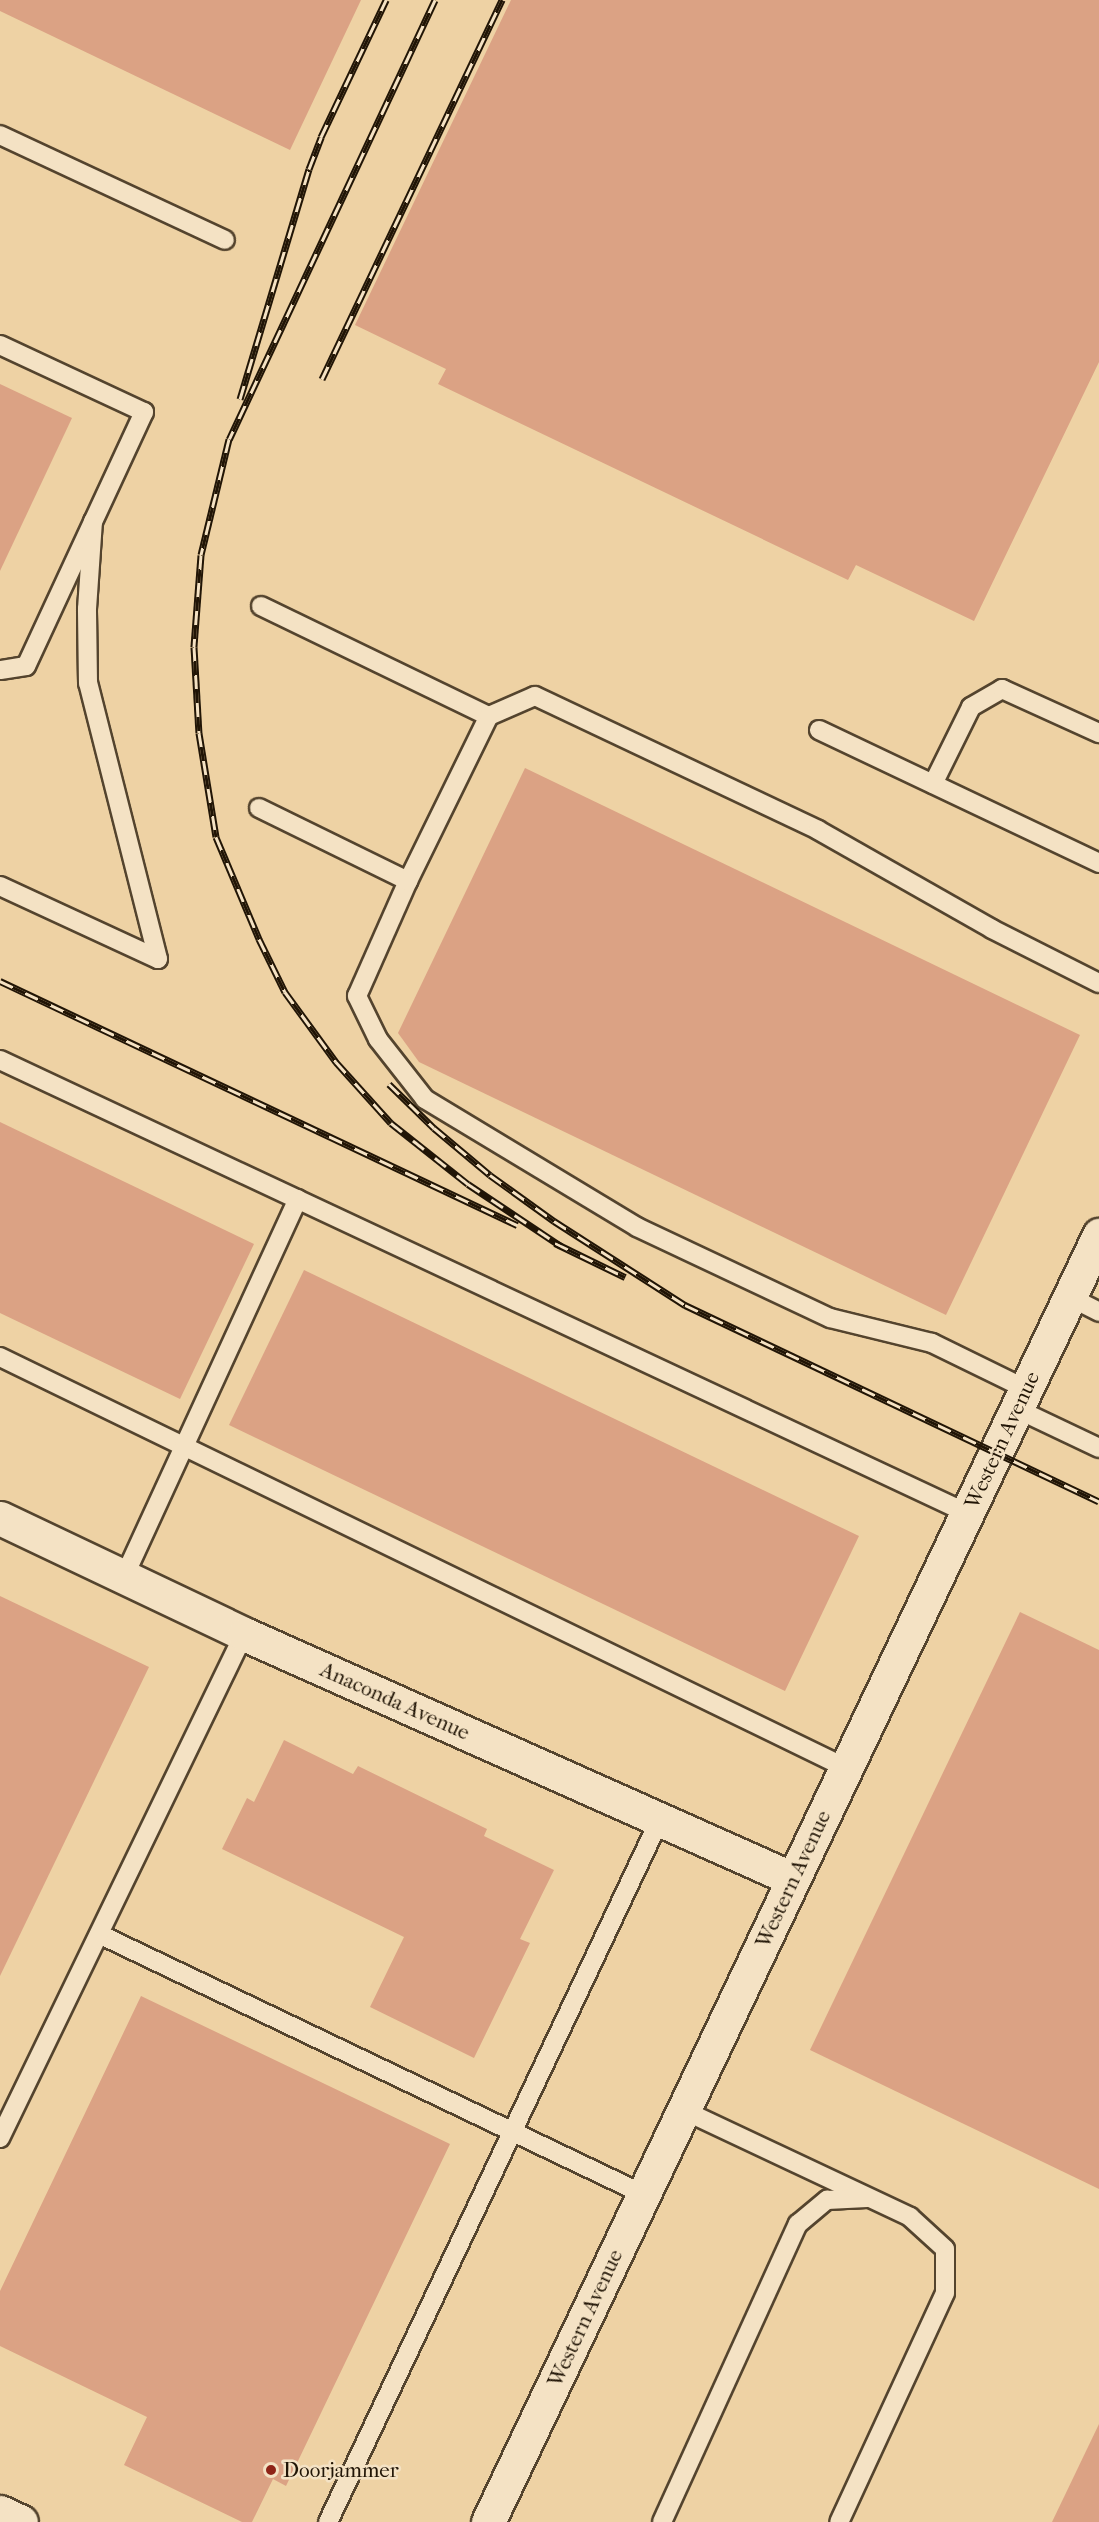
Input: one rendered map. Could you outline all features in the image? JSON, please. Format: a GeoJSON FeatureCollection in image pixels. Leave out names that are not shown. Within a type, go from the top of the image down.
{"type":"FeatureCollection","features":[{"type":"Feature","properties":{"kind":"street","name":"Western Avenue"},"geometry":{"type":"LineString","coordinates":[[488,2522],[1099,1235]]}},
{"type":"Feature","properties":{"kind":"street","name":"Anaconda Avenue"},"geometry":{"type":"LineString","coordinates":[[0,1518],[244,1634],[793,1879]]}},
{"type":"Feature","properties":{"kind":"street"},"geometry":{"type":"LineString","coordinates":[[0,2512],[21,2522]]}},
{"type":"Feature","properties":{"kind":"lane"},"geometry":{"type":"LineString","coordinates":[[0,135],[225,240]]}},
{"type":"Feature","properties":{"kind":"lane"},"geometry":{"type":"LineString","coordinates":[[0,345],[144,412],[26,666],[0,670]]}},
{"type":"Feature","properties":{"kind":"lane"},"geometry":{"type":"LineString","coordinates":[[0,886],[158,959],[88,683],[87,609],[93,521]]}},
{"type":"Feature","properties":{"kind":"lane"},"geometry":{"type":"LineString","coordinates":[[261,606],[489,716]]}},
{"type":"Feature","properties":{"kind":"lane"},"geometry":{"type":"LineString","coordinates":[[933,784],[971,707],[1002,689],[1099,733]]}},
{"type":"Feature","properties":{"kind":"lane"},"geometry":{"type":"LineString","coordinates":[[1099,983],[992,929],[818,830],[535,696],[489,716],[408,881],[357,996],[378,1039],[424,1099],[636,1227],[830,1318],[932,1343],[1099,1448]]}},
{"type":"Feature","properties":{"kind":"lane"},"geometry":{"type":"LineString","coordinates":[[819,730],[1099,863]]}},
{"type":"Feature","properties":{"kind":"lane"},"geometry":{"type":"LineString","coordinates":[[259,808],[408,881]]}},
{"type":"Feature","properties":{"kind":"lane"},"geometry":{"type":"LineString","coordinates":[[0,1060],[967,1513]]}},
{"type":"Feature","properties":{"kind":"lane"},"geometry":{"type":"LineString","coordinates":[[124,1577],[298,1199]]}},
{"type":"Feature","properties":{"kind":"lane"},"geometry":{"type":"LineString","coordinates":[[1070,1298],[1099,1312]]}},
{"type":"Feature","properties":{"kind":"lane"},"geometry":{"type":"LineString","coordinates":[[0,1357],[846,1768]]}},
{"type":"Feature","properties":{"kind":"lane"},"geometry":{"type":"LineString","coordinates":[[0,2138],[244,1634]]}},
{"type":"Feature","properties":{"kind":"lane"},"geometry":{"type":"LineString","coordinates":[[328,2522],[660,1819]]}},
{"type":"Feature","properties":{"kind":"lane"},"geometry":{"type":"LineString","coordinates":[[99,1934],[643,2194]]}},
{"type":"Feature","properties":{"kind":"lane"},"geometry":{"type":"LineString","coordinates":[[683,2110],[910,2217],[945,2249],[945,2293],[839,2522]]}},
{"type":"Feature","properties":{"kind":"lane"},"geometry":{"type":"LineString","coordinates":[[662,2522],[798,2224],[827,2200],[872,2198]]}},
{"type":"Feature","properties":{"kind":"building"},"geometry":{"type":"Polygon","coordinates":[[[0,0],[361,0],[290,150],[0,11],[0,0]]]}},
{"type":"Feature","properties":{"kind":"building"},"geometry":{"type":"Polygon","coordinates":[[[511,0],[1099,0],[1099,362],[974,621],[856,565],[848,580],[438,384],[446,369],[355,325],[511,0]]]}},
{"type":"Feature","properties":{"kind":"building"},"geometry":{"type":"Polygon","coordinates":[[[0,384],[72,418],[0,571],[0,384]]]}},
{"type":"Feature","properties":{"kind":"building"},"geometry":{"type":"Polygon","coordinates":[[[525,768],[1080,1035],[946,1315],[419,1062],[398,1033],[525,768]]]}},
{"type":"Feature","properties":{"kind":"building"},"geometry":{"type":"Polygon","coordinates":[[[0,1122],[254,1244],[180,1399],[0,1313],[0,1122]]]}},
{"type":"Feature","properties":{"kind":"building"},"geometry":{"type":"Polygon","coordinates":[[[304,1270],[859,1536],[785,1691],[229,1425],[304,1270]]]}},
{"type":"Feature","properties":{"kind":"building"},"geometry":{"type":"Polygon","coordinates":[[[0,1596],[149,1667],[0,1976],[0,1596]]]}},
{"type":"Feature","properties":{"kind":"building"},"geometry":{"type":"Polygon","coordinates":[[[1020,1612],[1099,1650],[1099,2189],[810,2050],[1020,1612]]]}},
{"type":"Feature","properties":{"kind":"building"},"geometry":{"type":"Polygon","coordinates":[[[284,1740],[353,1774],[358,1766],[487,1829],[484,1836],[554,1870],[520,1939],[530,1943],[474,2058],[370,2007],[404,1937],[222,1849],[247,1798],[254,1802],[284,1740]]]}},
{"type":"Feature","properties":{"kind":"building"},"geometry":{"type":"Polygon","coordinates":[[[141,1996],[450,2144],[286,2486],[273,2479],[252,2522],[242,2522],[124,2465],[147,2417],[0,2346],[0,2291],[141,1996]]]}},
{"type":"Feature","properties":{"kind":"building"},"geometry":{"type":"Polygon","coordinates":[[[1099,2424],[1099,2522],[1052,2522],[1099,2424]]]}},
{"type":"Feature","properties":{"kind":"railway"},"geometry":{"type":"LineString","coordinates":[[240,399],[309,169],[321,137],[386,0]]}},
{"type":"Feature","properties":{"kind":"railway"},"geometry":{"type":"LineString","coordinates":[[435,0],[229,439],[201,555],[194,647],[199,733],[216,837],[259,939],[285,992],[336,1062],[391,1123],[468,1184],[561,1246]]}},
{"type":"Feature","properties":{"kind":"railway"},"geometry":{"type":"LineString","coordinates":[[322,379],[502,0]]}},
{"type":"Feature","properties":{"kind":"railway"},"geometry":{"type":"LineString","coordinates":[[0,981],[517,1225]]}},
{"type":"Feature","properties":{"kind":"railway"},"geometry":{"type":"LineString","coordinates":[[389,1084],[434,1128],[490,1175],[554,1221],[685,1305],[1099,1502]]}},
{"type":"Feature","properties":{"kind":"railway"},"geometry":{"type":"LineString","coordinates":[[555,1243],[625,1277]]}},
{"type":"Feature","properties":{"kind":"place","name":"Doorjammer"},"geometry":{"type":"Point","coordinates":[271,2470]}}]}
